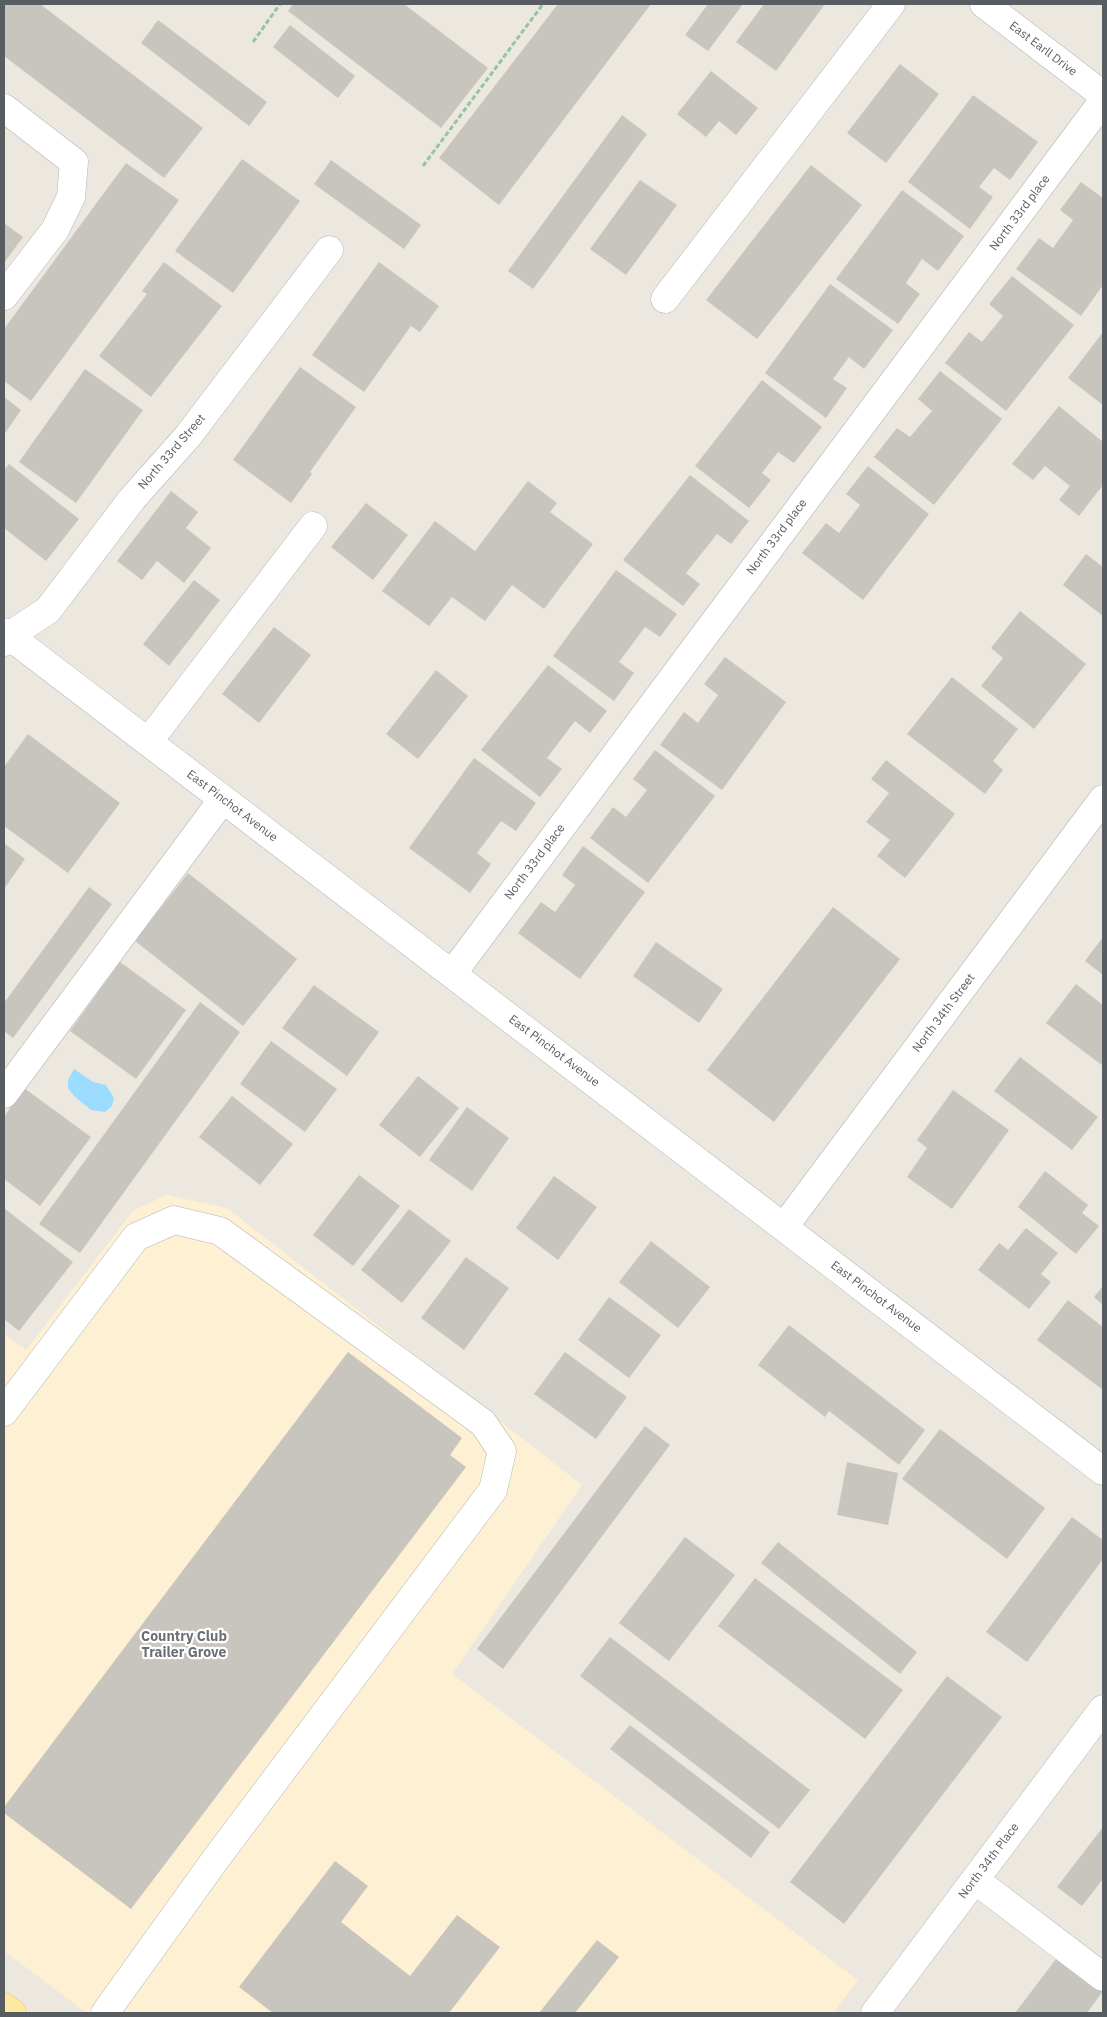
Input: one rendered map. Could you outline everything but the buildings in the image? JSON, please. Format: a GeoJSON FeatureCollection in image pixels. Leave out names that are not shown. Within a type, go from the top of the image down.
{"type":"FeatureCollection","features":[{"type":"Feature","properties":{"kind":"main road"},"geometry":{"type":"LineString","coordinates":[[4,2007],[12,2013]]}},
{"type":"Feature","properties":{"kind":"street"},"geometry":{"type":"LineString","coordinates":[[665,299],[891,4]]}},
{"type":"Feature","properties":{"kind":"street","name":"East Earll Drive"},"geometry":{"type":"LineString","coordinates":[[984,4],[1103,95]]}},
{"type":"Feature","properties":{"kind":"street","name":"North 33rd place"},"geometry":{"type":"LineString","coordinates":[[452,974],[1103,101]]}},
{"type":"Feature","properties":{"kind":"street"},"geometry":{"type":"LineString","coordinates":[[4,108],[74,162],[71,197],[54,230],[4,296]]}},
{"type":"Feature","properties":{"kind":"street","name":"North 33rd Street"},"geometry":{"type":"LineString","coordinates":[[5,636],[48,610],[132,499],[188,436],[329,250]]}},
{"type":"Feature","properties":{"kind":"street"},"geometry":{"type":"LineString","coordinates":[[148,742],[313,526]]}},
{"type":"Feature","properties":{"kind":"street","name":"East Pinchot Avenue"},"geometry":{"type":"LineString","coordinates":[[5,636],[223,799],[1103,1471]]}},
{"type":"Feature","properties":{"kind":"street"},"geometry":{"type":"LineString","coordinates":[[4,1094],[223,799]]}},
{"type":"Feature","properties":{"kind":"street","name":"North 34th Street"},"geometry":{"type":"LineString","coordinates":[[784,1227],[1103,799]]}},
{"type":"Feature","properties":{"kind":"street"},"geometry":{"type":"LineString","coordinates":[[4,1412],[136,1237],[174,1220],[220,1232],[483,1423],[502,1451],[493,1490],[218,1856],[105,2013]]}},
{"type":"Feature","properties":{"kind":"street","name":"North 34th Place"},"geometry":{"type":"LineString","coordinates":[[875,2013],[1103,1709]]}},
{"type":"Feature","properties":{"kind":"street"},"geometry":{"type":"LineString","coordinates":[[975,1880],[1103,1977]]}},
{"type":"Feature","properties":{"kind":"path"},"geometry":{"type":"LineString","coordinates":[[253,42],[280,4]]}},
{"type":"Feature","properties":{"kind":"path"},"geometry":{"type":"LineString","coordinates":[[423,166],[543,4]]}},
{"type":"Feature","properties":{"kind":"shaded area"},"geometry":{"type":"Polygon","coordinates":[[[166,1195],[227,1208],[582,1485],[452,1674],[858,1980],[833,2013],[87,2013],[4,1951],[4,1334],[26,1350],[133,1211],[166,1195]]]}},
{"type":"Feature","properties":{"kind":"water"},"geometry":{"type":"Polygon","coordinates":[[[74,1069],[93,1082],[106,1085],[114,1098],[112,1106],[105,1112],[91,1110],[74,1096],[68,1088],[68,1080],[74,1069]]]}},
{"type":"Feature","properties":{"kind":"district","name":"Country Club Trailer Grove"},"geometry":{"type":"Point","coordinates":[184,1645]}}]}
